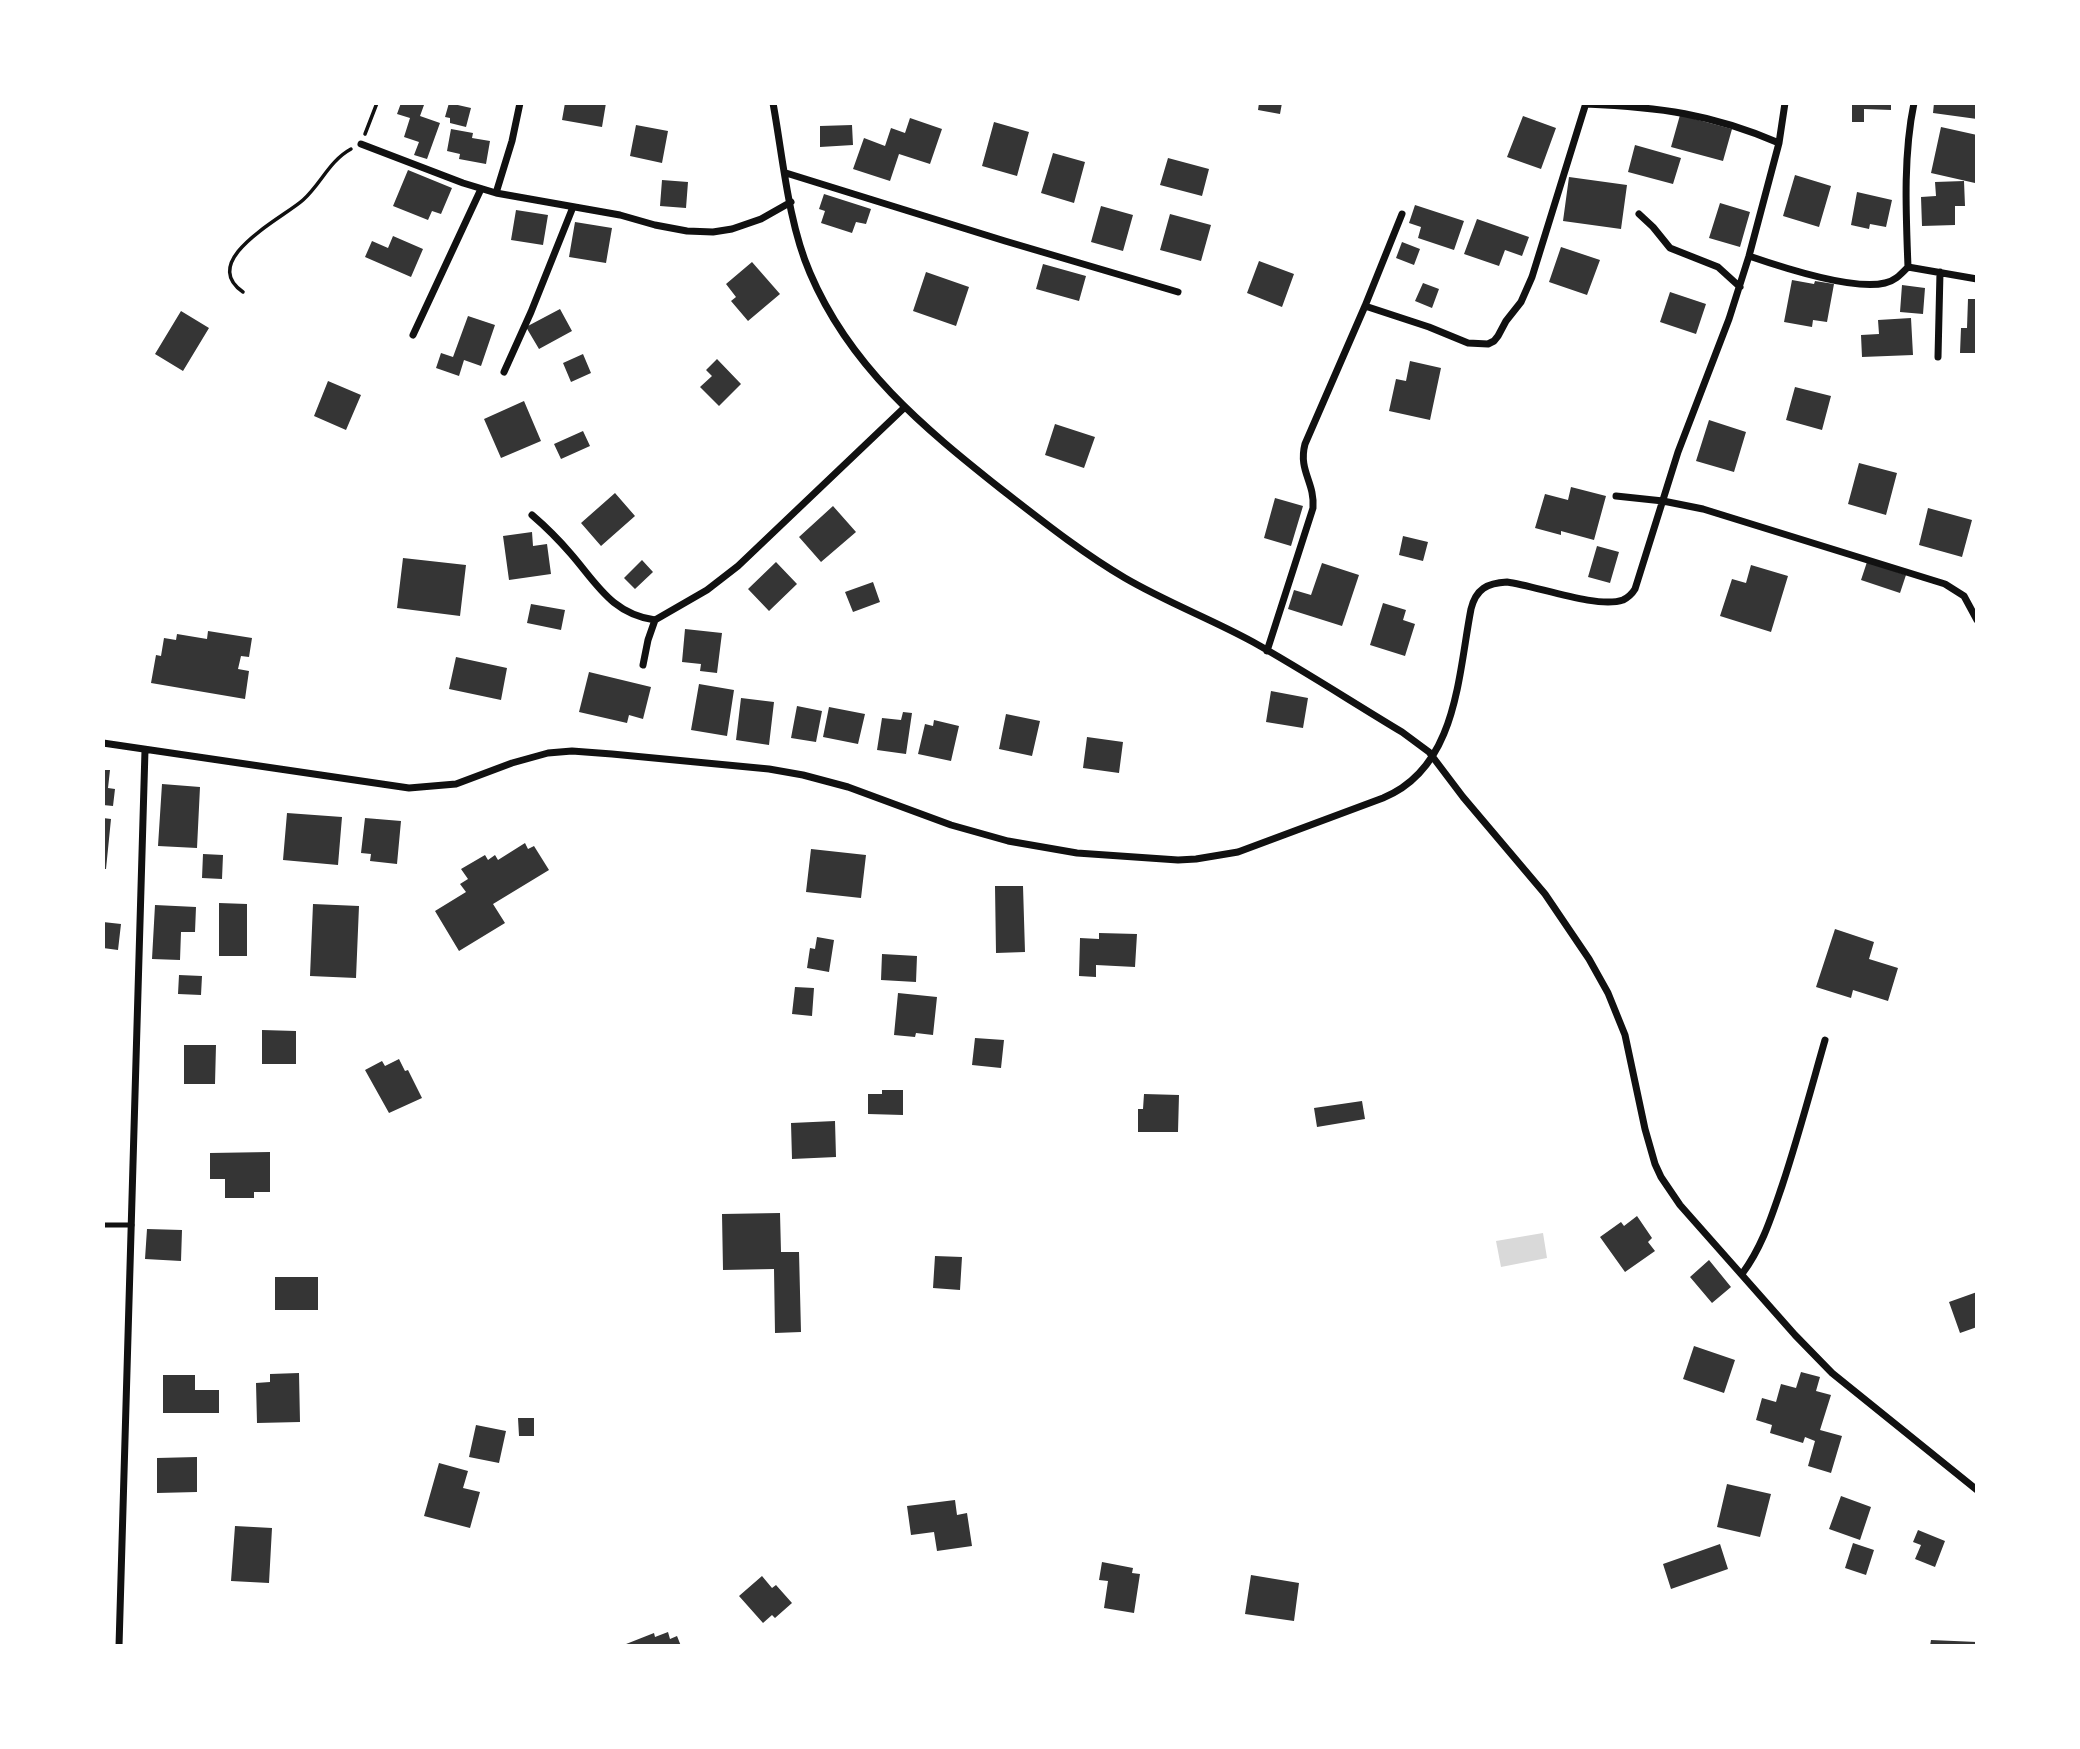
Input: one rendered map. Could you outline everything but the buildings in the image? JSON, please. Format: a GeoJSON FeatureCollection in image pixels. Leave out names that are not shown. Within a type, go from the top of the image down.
{"type":"FeatureCollection","features":[{"type":"Feature","properties":{"kind":"street"},"geometry":{"type":"LineString","coordinates":[[496,193],[520,103]]}},
{"type":"Feature","properties":{"kind":"street"},"geometry":{"type":"LineString","coordinates":[[773,103],[804,258],[832,317],[859,358],[905,407],[962,458],[1099,562],[1139,586],[1268,651],[1424,747],[1545,894],[1589,959],[1608,993],[1625,1035],[1647,1139],[1661,1177],[1671,1194],[1832,1373],[1977,1490]]}},
{"type":"Feature","properties":{"kind":"street"},"geometry":{"type":"LineString","coordinates":[[103,743],[409,788],[456,784],[531,757],[563,752],[604,753],[756,768],[829,781],[958,827],[1008,841],[1077,853],[1178,860],[1238,852],[1383,798],[1410,783],[1432,756],[1446,732],[1471,609],[1478,592],[1488,584],[1507,582],[1613,602],[1627,598],[1638,583],[1682,438],[1740,287],[1779,143],[1785,103]]}},
{"type":"Feature","properties":{"kind":"street"},"geometry":{"type":"LineString","coordinates":[[1908,268],[1908,180],[1913,103]]}},
{"type":"Feature","properties":{"kind":"street"},"geometry":{"type":"LineString","coordinates":[[1365,306],[1436,329],[1468,343],[1482,345],[1494,341],[1521,302],[1529,285],[1548,232],[1586,104],[1679,112],[1740,128],[1779,143]]}},
{"type":"Feature","properties":{"kind":"street"},"geometry":{"type":"LineString","coordinates":[[361,144],[481,189],[620,215],[671,229],[713,232],[746,225],[791,202]]}},
{"type":"Feature","properties":{"kind":"street"},"geometry":{"type":"LineString","coordinates":[[786,173],[1178,292]]}},
{"type":"Feature","properties":{"kind":"street"},"geometry":{"type":"LineString","coordinates":[[413,335],[481,189]]}},
{"type":"Feature","properties":{"kind":"street"},"geometry":{"type":"LineString","coordinates":[[504,372],[573,207]]}},
{"type":"Feature","properties":{"kind":"street"},"geometry":{"type":"LineString","coordinates":[[1268,651],[1313,508],[1312,488],[1303,465],[1304,449],[1402,214]]}},
{"type":"Feature","properties":{"kind":"street"},"geometry":{"type":"LineString","coordinates":[[1639,214],[1670,248],[1718,268],[1740,287]]}},
{"type":"Feature","properties":{"kind":"street"},"geometry":{"type":"LineString","coordinates":[[1749,257],[1832,279],[1869,284],[1889,282],[1908,268],[1977,279]]}},
{"type":"Feature","properties":{"kind":"street"},"geometry":{"type":"LineString","coordinates":[[1938,357],[1940,272]]}},
{"type":"Feature","properties":{"kind":"street"},"geometry":{"type":"LineString","coordinates":[[643,665],[655,620],[707,590],[738,566],[905,407]]}},
{"type":"Feature","properties":{"kind":"street"},"geometry":{"type":"LineString","coordinates":[[1616,496],[1663,501],[1714,512],[1945,584],[1964,596],[1977,620]]}},
{"type":"Feature","properties":{"kind":"street"},"geometry":{"type":"LineString","coordinates":[[532,514],[558,539],[610,600],[632,614],[655,620]]}},
{"type":"Feature","properties":{"kind":"street"},"geometry":{"type":"LineString","coordinates":[[119,1646],[145,750]]}},
{"type":"Feature","properties":{"kind":"street"},"geometry":{"type":"LineString","coordinates":[[1742,1274],[1768,1228],[1790,1164],[1825,1040]]}},
{"type":"Feature","properties":{"kind":"lane"},"geometry":{"type":"LineString","coordinates":[[103,1224],[132,1225]]}},
{"type":"Feature","properties":{"kind":"path"},"geometry":{"type":"LineString","coordinates":[[243,292],[234,286],[230,272],[234,256],[261,230],[302,201],[335,160],[361,144],[377,103]]}},
{"type":"Feature","properties":{"kind":"shaded area"},"geometry":{"type":"Polygon","coordinates":[[[1543,1233],[1547,1258],[1501,1267],[1496,1241],[1543,1233]]]}}]}
